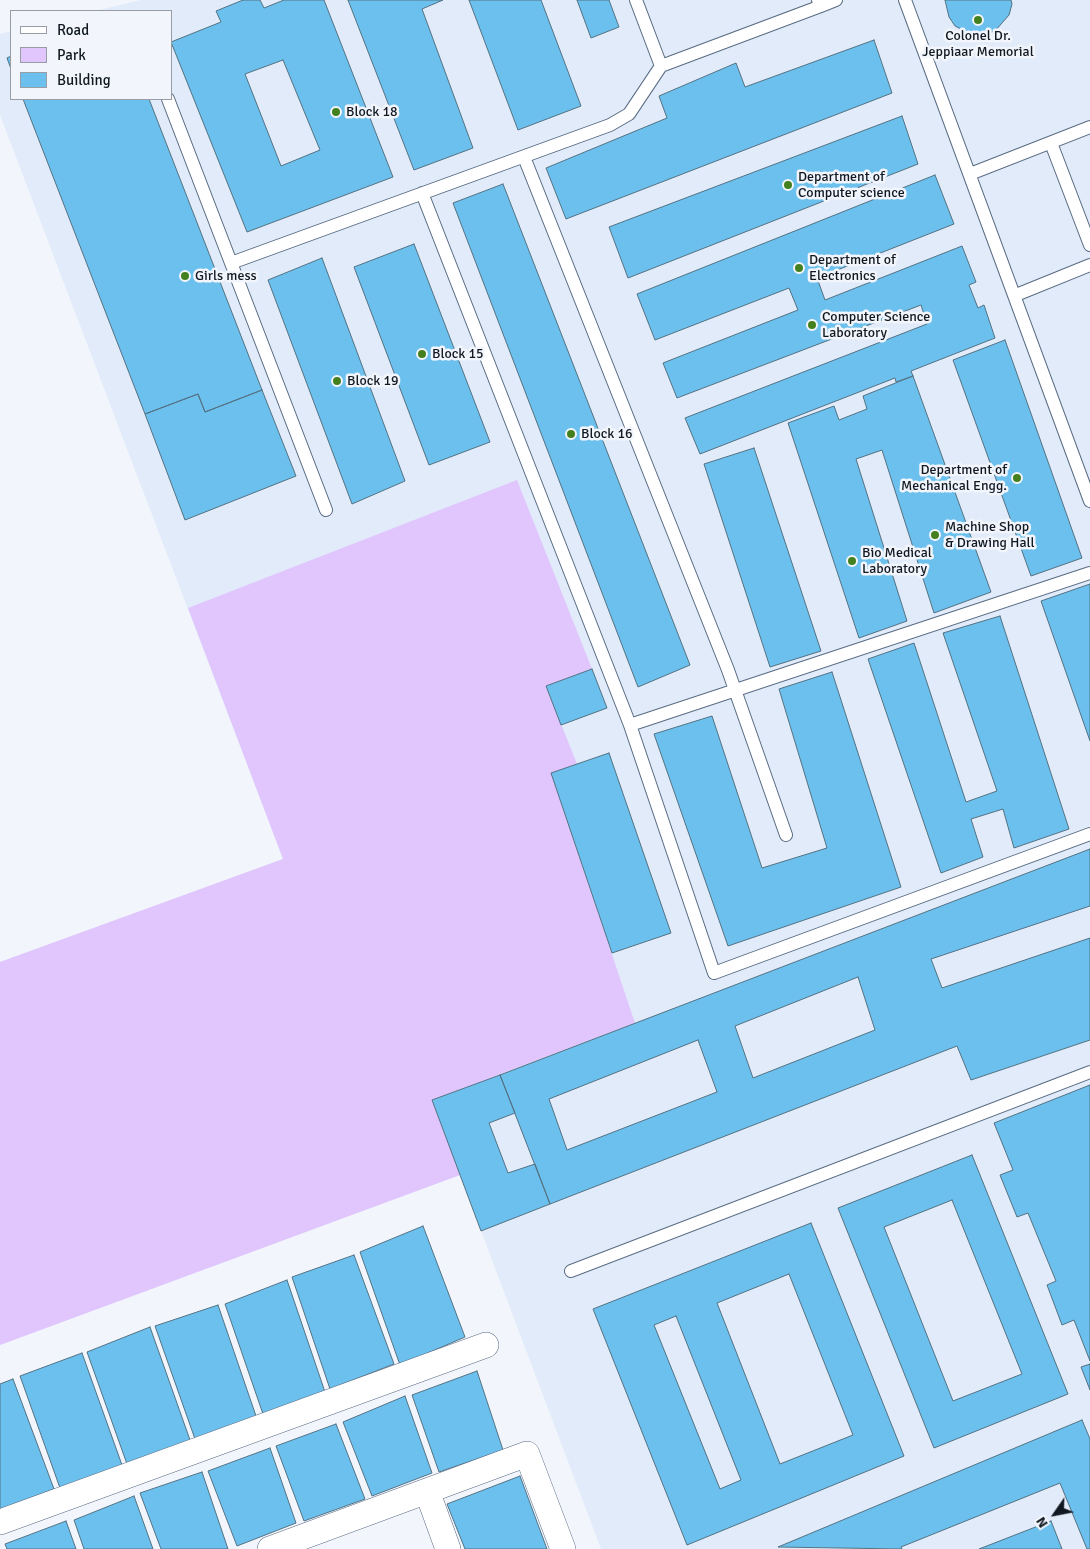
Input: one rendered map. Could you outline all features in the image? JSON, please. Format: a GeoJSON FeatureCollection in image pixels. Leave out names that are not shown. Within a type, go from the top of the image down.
{"type":"FeatureCollection","features":[{"type":"Feature","properties":{"kind":"street"},"geometry":{"type":"LineString","coordinates":[[0,1522],[486,1345]]}},
{"type":"Feature","properties":{"kind":"street"},"geometry":{"type":"LineString","coordinates":[[270,1549],[527,1454],[563,1549]]}},
{"type":"Feature","properties":{"kind":"street"},"geometry":{"type":"LineString","coordinates":[[427,1491],[448,1549]]}},
{"type":"Feature","properties":{"kind":"lane"},"geometry":{"type":"LineString","coordinates":[[636,0],[661,66]]}},
{"type":"Feature","properties":{"kind":"lane"},"geometry":{"type":"LineString","coordinates":[[231,263],[610,125],[629,114],[661,66],[820,3],[836,0]]}},
{"type":"Feature","properties":{"kind":"lane"},"geometry":{"type":"LineString","coordinates":[[906,0],[1016,295],[1090,501]]}},
{"type":"Feature","properties":{"kind":"lane"},"geometry":{"type":"LineString","coordinates":[[168,100],[326,510]]}},
{"type":"Feature","properties":{"kind":"lane"},"geometry":{"type":"LineString","coordinates":[[970,174],[1090,127]]}},
{"type":"Feature","properties":{"kind":"lane"},"geometry":{"type":"LineString","coordinates":[[1051,143],[1090,245]]}},
{"type":"Feature","properties":{"kind":"lane"},"geometry":{"type":"LineString","coordinates":[[524,157],[735,690],[786,835]]}},
{"type":"Feature","properties":{"kind":"lane"},"geometry":{"type":"LineString","coordinates":[[422,193],[630,725],[714,973],[1090,834]]}},
{"type":"Feature","properties":{"kind":"lane"},"geometry":{"type":"LineString","coordinates":[[1016,295],[1090,265]]}},
{"type":"Feature","properties":{"kind":"lane"},"geometry":{"type":"LineString","coordinates":[[630,725],[1090,573]]}},
{"type":"Feature","properties":{"kind":"lane"},"geometry":{"type":"LineString","coordinates":[[570,1271],[1090,1072]]}},
{"type":"Feature","properties":{"kind":"shaded area"},"geometry":{"type":"Polygon","coordinates":[[[141,0],[1090,0],[1090,1549],[601,1549],[460,1175],[0,1345],[0,962],[283,859],[0,115],[0,34],[10,31],[10,100],[172,100],[172,10],[99,10],[141,0]]]}},
{"type":"Feature","properties":{"kind":"green space"},"geometry":{"type":"Polygon","coordinates":[[[517,480],[592,669],[546,686],[577,764],[551,773],[635,1023],[432,1100],[460,1175],[0,1345],[0,962],[283,859],[188,608],[517,480]]]}},
{"type":"Feature","properties":{"kind":"building","name":"Block 18"},"geometry":{"type":"Polygon","coordinates":[[[243,0],[260,0],[264,8],[284,0],[324,0],[393,177],[247,232],[172,44],[172,42],[221,22],[216,11],[243,0]],[[283,60],[245,74],[281,166],[320,150],[283,60]]]}},
{"type":"Feature","properties":{"kind":"building"},"geometry":{"type":"Polygon","coordinates":[[[348,0],[443,0],[422,9],[473,148],[414,170],[348,0]]]}},
{"type":"Feature","properties":{"kind":"building"},"geometry":{"type":"Polygon","coordinates":[[[469,0],[541,0],[581,106],[518,130],[469,0]]]}},
{"type":"Feature","properties":{"kind":"building"},"geometry":{"type":"Polygon","coordinates":[[[577,0],[609,0],[619,27],[591,38],[577,0]]]}},
{"type":"Feature","properties":{"kind":"building","name":"Colonel Dr. Jeppiaar Memorial"},"geometry":{"type":"Polygon","coordinates":[[[945,0],[1011,0],[1012,4],[1009,15],[995,31],[973,35],[955,26],[949,17],[945,0]]]}},
{"type":"Feature","properties":{"kind":"building"},"geometry":{"type":"Polygon","coordinates":[[[874,40],[892,93],[566,219],[546,168],[667,118],[659,96],[736,63],[745,87],[874,40]]]}},
{"type":"Feature","properties":{"kind":"building"},"geometry":{"type":"Polygon","coordinates":[[[23,100],[149,100],[262,390],[205,412],[198,394],[145,414],[23,100]]]}},
{"type":"Feature","properties":{"kind":"building"},"geometry":{"type":"Polygon","coordinates":[[[902,116],[918,164],[628,278],[609,227],[902,116]]]}},
{"type":"Feature","properties":{"kind":"building"},"geometry":{"type":"Polygon","coordinates":[[[935,175],[954,224],[817,278],[825,300],[962,246],[976,282],[969,285],[978,308],[984,305],[995,338],[911,371],[913,376],[896,382],[895,378],[700,454],[685,418],[927,324],[921,305],[677,398],[663,363],[798,310],[789,288],[655,340],[637,294],[935,175]]]}},
{"type":"Feature","properties":{"kind":"building","name":"Block 16"},"geometry":{"type":"Polygon","coordinates":[[[503,184],[690,665],[638,687],[453,203],[503,184]]]}},
{"type":"Feature","properties":{"kind":"building","name":"Block 15"},"geometry":{"type":"Polygon","coordinates":[[[414,244],[490,442],[429,465],[354,267],[414,244]]]}},
{"type":"Feature","properties":{"kind":"building","name":"Block 19"},"geometry":{"type":"Polygon","coordinates":[[[322,258],[405,481],[352,504],[268,280],[322,258]]]}},
{"type":"Feature","properties":{"kind":"building"},"geometry":{"type":"Polygon","coordinates":[[[1005,340],[1082,558],[1031,576],[953,360],[1005,340]]]}},
{"type":"Feature","properties":{"kind":"building"},"geometry":{"type":"Polygon","coordinates":[[[913,376],[991,592],[934,613],[882,450],[856,459],[907,621],[859,638],[788,423],[834,406],[839,420],[867,409],[863,396],[913,376]]]}},
{"type":"Feature","properties":{"kind":"building"},"geometry":{"type":"Polygon","coordinates":[[[262,390],[296,476],[185,520],[145,414],[198,394],[205,412],[262,390]]]}},
{"type":"Feature","properties":{"kind":"building"},"geometry":{"type":"Polygon","coordinates":[[[754,448],[821,651],[770,667],[704,464],[754,448]]]}},
{"type":"Feature","properties":{"kind":"building"},"geometry":{"type":"Polygon","coordinates":[[[1090,584],[1090,741],[1041,601],[1090,584]]]}},
{"type":"Feature","properties":{"kind":"building"},"geometry":{"type":"Polygon","coordinates":[[[1000,616],[1069,829],[1014,848],[1003,809],[971,819],[983,857],[941,873],[868,659],[914,643],[966,802],[997,791],[943,633],[1000,616]]]}},
{"type":"Feature","properties":{"kind":"building"},"geometry":{"type":"Polygon","coordinates":[[[592,669],[607,708],[561,725],[546,686],[592,669]]]}},
{"type":"Feature","properties":{"kind":"building"},"geometry":{"type":"Polygon","coordinates":[[[832,672],[901,887],[728,946],[654,734],[712,716],[762,868],[827,848],[779,689],[832,672]]]}},
{"type":"Feature","properties":{"kind":"building"},"geometry":{"type":"Polygon","coordinates":[[[609,753],[671,933],[612,953],[551,773],[609,753]]]}},
{"type":"Feature","properties":{"kind":"building"},"geometry":{"type":"Polygon","coordinates":[[[1090,849],[1090,906],[931,959],[942,988],[1090,938],[1090,1040],[971,1080],[957,1046],[550,1204],[500,1075],[1090,849]],[[858,977],[735,1026],[753,1078],[875,1030],[858,977]],[[698,1040],[549,1099],[567,1150],[717,1092],[698,1040]]]}},
{"type":"Feature","properties":{"kind":"building"},"geometry":{"type":"Polygon","coordinates":[[[500,1075],[515,1113],[489,1123],[508,1173],[535,1164],[550,1204],[481,1231],[432,1100],[500,1075]]]}},
{"type":"Feature","properties":{"kind":"building"},"geometry":{"type":"Polygon","coordinates":[[[1090,1085],[1090,1361],[1074,1320],[1062,1325],[1047,1285],[1056,1281],[1028,1213],[1017,1217],[1000,1175],[1013,1170],[994,1123],[1090,1085]]]}},
{"type":"Feature","properties":{"kind":"building"},"geometry":{"type":"Polygon","coordinates":[[[972,1155],[1068,1394],[934,1448],[838,1208],[972,1155]],[[952,1200],[884,1227],[953,1401],[1022,1374],[952,1200]]]}},
{"type":"Feature","properties":{"kind":"building"},"geometry":{"type":"Polygon","coordinates":[[[811,1223],[904,1456],[687,1545],[593,1309],[811,1223]],[[789,1274],[717,1303],[780,1464],[853,1435],[789,1274]],[[676,1316],[654,1325],[720,1489],[741,1480],[676,1316]]]}},
{"type":"Feature","properties":{"kind":"building"},"geometry":{"type":"Polygon","coordinates":[[[423,1226],[465,1337],[400,1365],[360,1252],[423,1226]]]}},
{"type":"Feature","properties":{"kind":"building"},"geometry":{"type":"Polygon","coordinates":[[[354,1255],[394,1364],[330,1389],[292,1277],[354,1255]]]}},
{"type":"Feature","properties":{"kind":"building"},"geometry":{"type":"Polygon","coordinates":[[[287,1280],[325,1392],[263,1414],[225,1304],[287,1280]]]}},
{"type":"Feature","properties":{"kind":"building"},"geometry":{"type":"Polygon","coordinates":[[[218,1305],[256,1416],[195,1439],[155,1326],[218,1305]]]}},
{"type":"Feature","properties":{"kind":"building"},"geometry":{"type":"Polygon","coordinates":[[[150,1327],[190,1440],[127,1464],[87,1352],[150,1327]]]}},
{"type":"Feature","properties":{"kind":"building"},"geometry":{"type":"Polygon","coordinates":[[[82,1353],[122,1465],[60,1488],[20,1376],[82,1353]]]}},
{"type":"Feature","properties":{"kind":"building"},"geometry":{"type":"Polygon","coordinates":[[[1090,1364],[1090,1390],[1081,1367],[1090,1364]]]}},
{"type":"Feature","properties":{"kind":"building"},"geometry":{"type":"Polygon","coordinates":[[[477,1371],[503,1450],[439,1472],[412,1395],[477,1371]]]}},
{"type":"Feature","properties":{"kind":"building"},"geometry":{"type":"Polygon","coordinates":[[[13,1379],[54,1489],[0,1509],[0,1384],[13,1379]]]}},
{"type":"Feature","properties":{"kind":"building"},"geometry":{"type":"Polygon","coordinates":[[[405,1396],[432,1473],[372,1496],[343,1422],[405,1396]]]}},
{"type":"Feature","properties":{"kind":"building"},"geometry":{"type":"Polygon","coordinates":[[[1082,1420],[1090,1439],[1090,1549],[1087,1549],[1060,1483],[901,1547],[902,1549],[778,1547],[1082,1420]]]}},
{"type":"Feature","properties":{"kind":"building"},"geometry":{"type":"Polygon","coordinates":[[[336,1424],[365,1499],[304,1521],[276,1446],[336,1424]]]}},
{"type":"Feature","properties":{"kind":"building"},"geometry":{"type":"Polygon","coordinates":[[[270,1448],[296,1523],[237,1546],[208,1471],[270,1448]]]}},
{"type":"Feature","properties":{"kind":"building"},"geometry":{"type":"Polygon","coordinates":[[[202,1472],[228,1549],[161,1549],[140,1493],[202,1472]]]}},
{"type":"Feature","properties":{"kind":"building"},"geometry":{"type":"Polygon","coordinates":[[[520,1476],[547,1549],[465,1549],[447,1504],[520,1476]]]}},
{"type":"Feature","properties":{"kind":"building"},"geometry":{"type":"Polygon","coordinates":[[[134,1496],[153,1549],[84,1549],[74,1520],[134,1496]]]}},
{"type":"Feature","properties":{"kind":"building"},"geometry":{"type":"Polygon","coordinates":[[[66,1521],[76,1549],[7,1549],[5,1544],[66,1521]]]}},
{"type":"Feature","properties":{"kind":"building"},"geometry":{"type":"Polygon","coordinates":[[[1051,1521],[1062,1549],[979,1549],[1051,1521]]]}},
{"type":"Feature","properties":{"kind":"place","name":"Colonel Dr. Jeppiaar Memorial"},"geometry":{"type":"Point","coordinates":[978,20]}},
{"type":"Feature","properties":{"kind":"place","name":"Block 18"},"geometry":{"type":"Point","coordinates":[336,112]}},
{"type":"Feature","properties":{"kind":"place","name":"Department of Computer science"},"geometry":{"type":"Point","coordinates":[788,185]}},
{"type":"Feature","properties":{"kind":"place","name":"Department of Electronics"},"geometry":{"type":"Point","coordinates":[799,268]}},
{"type":"Feature","properties":{"kind":"place","name":"Girls mess"},"geometry":{"type":"Point","coordinates":[185,276]}},
{"type":"Feature","properties":{"kind":"place","name":"Computer Science Laboratory"},"geometry":{"type":"Point","coordinates":[812,325]}},
{"type":"Feature","properties":{"kind":"place","name":"Block 15"},"geometry":{"type":"Point","coordinates":[422,354]}},
{"type":"Feature","properties":{"kind":"place","name":"Block 19"},"geometry":{"type":"Point","coordinates":[337,381]}},
{"type":"Feature","properties":{"kind":"place","name":"Block 16"},"geometry":{"type":"Point","coordinates":[571,434]}},
{"type":"Feature","properties":{"kind":"place","name":"Department of Mechanical Engg."},"geometry":{"type":"Point","coordinates":[1017,478]}},
{"type":"Feature","properties":{"kind":"place","name":"Machine Shop & Drawing Hall"},"geometry":{"type":"Point","coordinates":[935,535]}},
{"type":"Feature","properties":{"kind":"place","name":"Bio Medical Laboratory"},"geometry":{"type":"Point","coordinates":[852,561]}}]}
